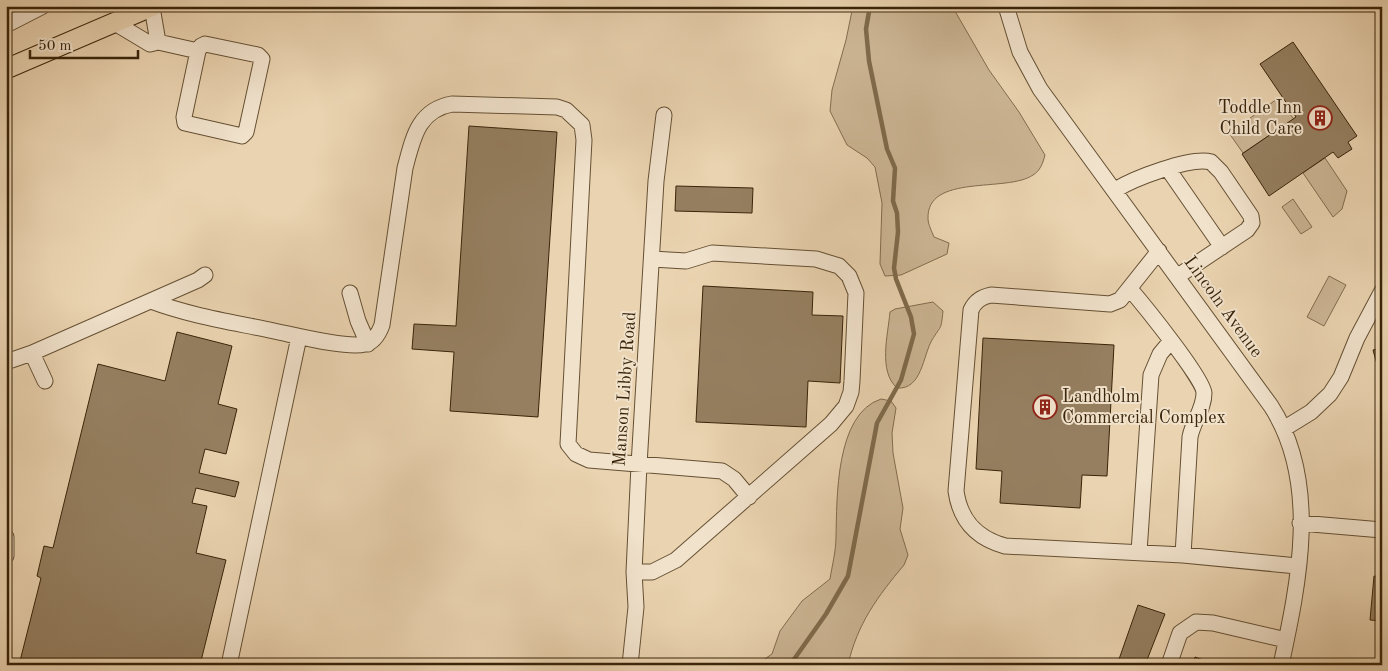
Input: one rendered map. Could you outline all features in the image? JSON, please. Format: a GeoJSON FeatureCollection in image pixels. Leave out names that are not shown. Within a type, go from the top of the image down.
{"type":"FeatureCollection","features":[{"type":"Feature","properties":{"kind":"main road"},"geometry":{"type":"LineString","coordinates":[[6,69],[115,23],[131,11],[153,6]]}},
{"type":"Feature","properties":{"kind":"street"},"geometry":{"type":"LineString","coordinates":[[6,25],[43,6]]}},
{"type":"Feature","properties":{"kind":"street"},"geometry":{"type":"LineString","coordinates":[[153,6],[158,42]]}},
{"type":"Feature","properties":{"kind":"street","name":"Lincoln Avenue"},"geometry":{"type":"LineString","coordinates":[[1006,6],[1020,52],[1040,89],[1178,276],[1284,428],[1291,442],[1298,473],[1300,523],[1298,566],[1281,665]]}},
{"type":"Feature","properties":{"kind":"street"},"geometry":{"type":"LineString","coordinates":[[115,23],[150,44],[158,42],[198,51]]}},
{"type":"Feature","properties":{"kind":"street"},"geometry":{"type":"LineString","coordinates":[[205,44],[258,56],[262,59],[246,132],[242,136],[188,124],[184,120],[198,51],[205,44]]}},
{"type":"Feature","properties":{"kind":"street"},"geometry":{"type":"LineString","coordinates":[[151,301],[173,309],[299,336],[352,344],[368,344],[374,340],[382,325],[405,168],[412,143],[424,118],[440,106],[452,104],[557,107],[566,110],[582,125],[584,140],[567,440],[576,454],[589,460],[722,472],[734,479],[749,497]]}},
{"type":"Feature","properties":{"kind":"street","name":"Manson Libby Road"},"geometry":{"type":"LineString","coordinates":[[630,665],[636,607],[634,572],[639,465],[656,181],[664,115]]}},
{"type":"Feature","properties":{"kind":"street"},"geometry":{"type":"LineString","coordinates":[[1115,190],[1134,180],[1168,169],[1205,160],[1216,165],[1252,220],[1247,230],[1178,276]]}},
{"type":"Feature","properties":{"kind":"street"},"geometry":{"type":"LineString","coordinates":[[1168,169],[1222,247]]}},
{"type":"Feature","properties":{"kind":"street"},"geometry":{"type":"LineString","coordinates":[[1159,251],[1120,300],[1110,304],[991,295],[978,300],[971,310],[956,491],[958,502],[969,525],[978,535],[1004,546],[1140,552],[1298,566]]}},
{"type":"Feature","properties":{"kind":"street"},"geometry":{"type":"LineString","coordinates":[[634,572],[652,572],[668,565],[693,546],[821,435],[846,406],[851,392],[852,381],[856,293],[854,285],[839,266],[816,259],[712,253],[686,261],[652,259]]}},
{"type":"Feature","properties":{"kind":"street"},"geometry":{"type":"LineString","coordinates":[[6,362],[32,353],[151,301],[205,275]]}},
{"type":"Feature","properties":{"kind":"street"},"geometry":{"type":"LineString","coordinates":[[1130,289],[1170,342],[1192,367],[1204,390],[1203,403],[1192,427],[1190,437],[1183,555]]}},
{"type":"Feature","properties":{"kind":"street"},"geometry":{"type":"LineString","coordinates":[[1284,428],[1311,412],[1330,394],[1375,314],[1382,291]]}},
{"type":"Feature","properties":{"kind":"street"},"geometry":{"type":"LineString","coordinates":[[350,293],[368,344]]}},
{"type":"Feature","properties":{"kind":"street"},"geometry":{"type":"LineString","coordinates":[[229,665],[299,336]]}},
{"type":"Feature","properties":{"kind":"street"},"geometry":{"type":"LineString","coordinates":[[1140,552],[1151,375],[1160,354],[1170,342]]}},
{"type":"Feature","properties":{"kind":"street"},"geometry":{"type":"LineString","coordinates":[[32,353],[45,381]]}},
{"type":"Feature","properties":{"kind":"street"},"geometry":{"type":"LineString","coordinates":[[1300,523],[1382,530]]}},
{"type":"Feature","properties":{"kind":"street"},"geometry":{"type":"LineString","coordinates":[[6,537],[6,556]]}},
{"type":"Feature","properties":{"kind":"street"},"geometry":{"type":"LineString","coordinates":[[1168,665],[1180,633],[1196,622],[1213,623],[1286,640]]}},
{"type":"Feature","properties":{"kind":"shaded area"},"geometry":{"type":"Polygon","coordinates":[[[853,6],[952,6],[989,70],[1019,112],[1045,155],[1038,171],[1021,180],[953,190],[940,195],[931,205],[928,221],[934,237],[949,243],[947,254],[901,275],[885,276],[880,264],[882,203],[875,167],[867,158],[847,145],[830,111],[832,90],[853,6]]]}},
{"type":"Feature","properties":{"kind":"shaded area"},"geometry":{"type":"Polygon","coordinates":[[[1277,99],[1294,119],[1243,153],[1229,133],[1277,99]]]}},
{"type":"Feature","properties":{"kind":"shaded area"},"geometry":{"type":"Polygon","coordinates":[[[1325,158],[1347,191],[1342,209],[1333,217],[1303,173],[1325,158]]]}},
{"type":"Feature","properties":{"kind":"shaded area"},"geometry":{"type":"Polygon","coordinates":[[[1293,199],[1312,227],[1301,234],[1282,207],[1293,199]]]}},
{"type":"Feature","properties":{"kind":"shaded area"},"geometry":{"type":"Polygon","coordinates":[[[1329,276],[1346,285],[1324,326],[1307,317],[1329,276]]]}},
{"type":"Feature","properties":{"kind":"shaded area"},"geometry":{"type":"Polygon","coordinates":[[[933,302],[943,311],[940,327],[929,346],[917,378],[905,387],[897,388],[891,381],[886,363],[886,342],[890,312],[895,309],[933,302]]]}},
{"type":"Feature","properties":{"kind":"shaded area"},"geometry":{"type":"Polygon","coordinates":[[[881,399],[891,401],[896,408],[892,433],[893,453],[903,508],[900,529],[908,555],[904,565],[870,611],[857,636],[848,665],[756,665],[772,654],[780,631],[802,601],[830,579],[835,553],[839,481],[847,439],[855,422],[866,408],[881,399]]]}},
{"type":"Feature","properties":{"kind":"building","name":"Toddle Inn Child Care"},"geometry":{"type":"Polygon","coordinates":[[[1293,42],[1357,136],[1348,142],[1352,149],[1338,158],[1333,152],[1269,196],[1242,154],[1296,117],[1260,64],[1293,42]]]}},
{"type":"Feature","properties":{"kind":"building"},"geometry":{"type":"Polygon","coordinates":[[[469,126],[557,132],[538,417],[450,411],[454,352],[412,349],[414,324],[456,326],[469,126]]]}},
{"type":"Feature","properties":{"kind":"building"},"geometry":{"type":"Polygon","coordinates":[[[676,186],[753,188],[752,213],[675,211],[676,186]]]}},
{"type":"Feature","properties":{"kind":"building"},"geometry":{"type":"Polygon","coordinates":[[[703,286],[813,292],[812,315],[843,316],[840,383],[808,381],[806,427],[696,422],[703,286]]]}},
{"type":"Feature","properties":{"kind":"building"},"geometry":{"type":"Polygon","coordinates":[[[177,332],[232,346],[218,404],[237,409],[226,454],[205,449],[199,473],[239,482],[235,497],[196,488],[192,503],[207,506],[196,553],[226,560],[200,665],[132,665],[114,660],[113,665],[19,665],[41,578],[37,576],[44,546],[53,548],[98,364],[165,381],[177,332]]]}},
{"type":"Feature","properties":{"kind":"building","name":"Landholm Commercial Complex"},"geometry":{"type":"Polygon","coordinates":[[[983,338],[1114,345],[1107,476],[1082,475],[1080,508],[1000,503],[1002,471],[976,469],[983,338]]]}},
{"type":"Feature","properties":{"kind":"building"},"geometry":{"type":"Polygon","coordinates":[[[1382,348],[1382,383],[1373,350],[1382,348]]]}},
{"type":"Feature","properties":{"kind":"building"},"geometry":{"type":"Polygon","coordinates":[[[1374,576],[1382,577],[1382,621],[1370,620],[1374,576]]]}},
{"type":"Feature","properties":{"kind":"building"},"geometry":{"type":"Polygon","coordinates":[[[1138,605],[1165,614],[1145,665],[1117,665],[1138,605]]]}},
{"type":"Feature","properties":{"kind":"building"},"geometry":{"type":"Polygon","coordinates":[[[1195,657],[1218,665],[1193,665],[1195,657]]]}},
{"type":"Feature","properties":{"kind":"waterway"},"geometry":{"type":"LineString","coordinates":[[790,665],[826,614],[848,576],[877,423],[901,380],[914,334],[911,317],[896,279],[894,268],[898,232],[897,213],[893,201],[895,168],[887,149],[869,61],[866,29],[870,6]]}},
{"type":"Feature","properties":{"kind":"place","name":"Toddle Inn Child Care"},"geometry":{"type":"Point","coordinates":[1320,118]}},
{"type":"Feature","properties":{"kind":"place","name":"Landholm Commercial Complex"},"geometry":{"type":"Point","coordinates":[1045,407]}}]}
